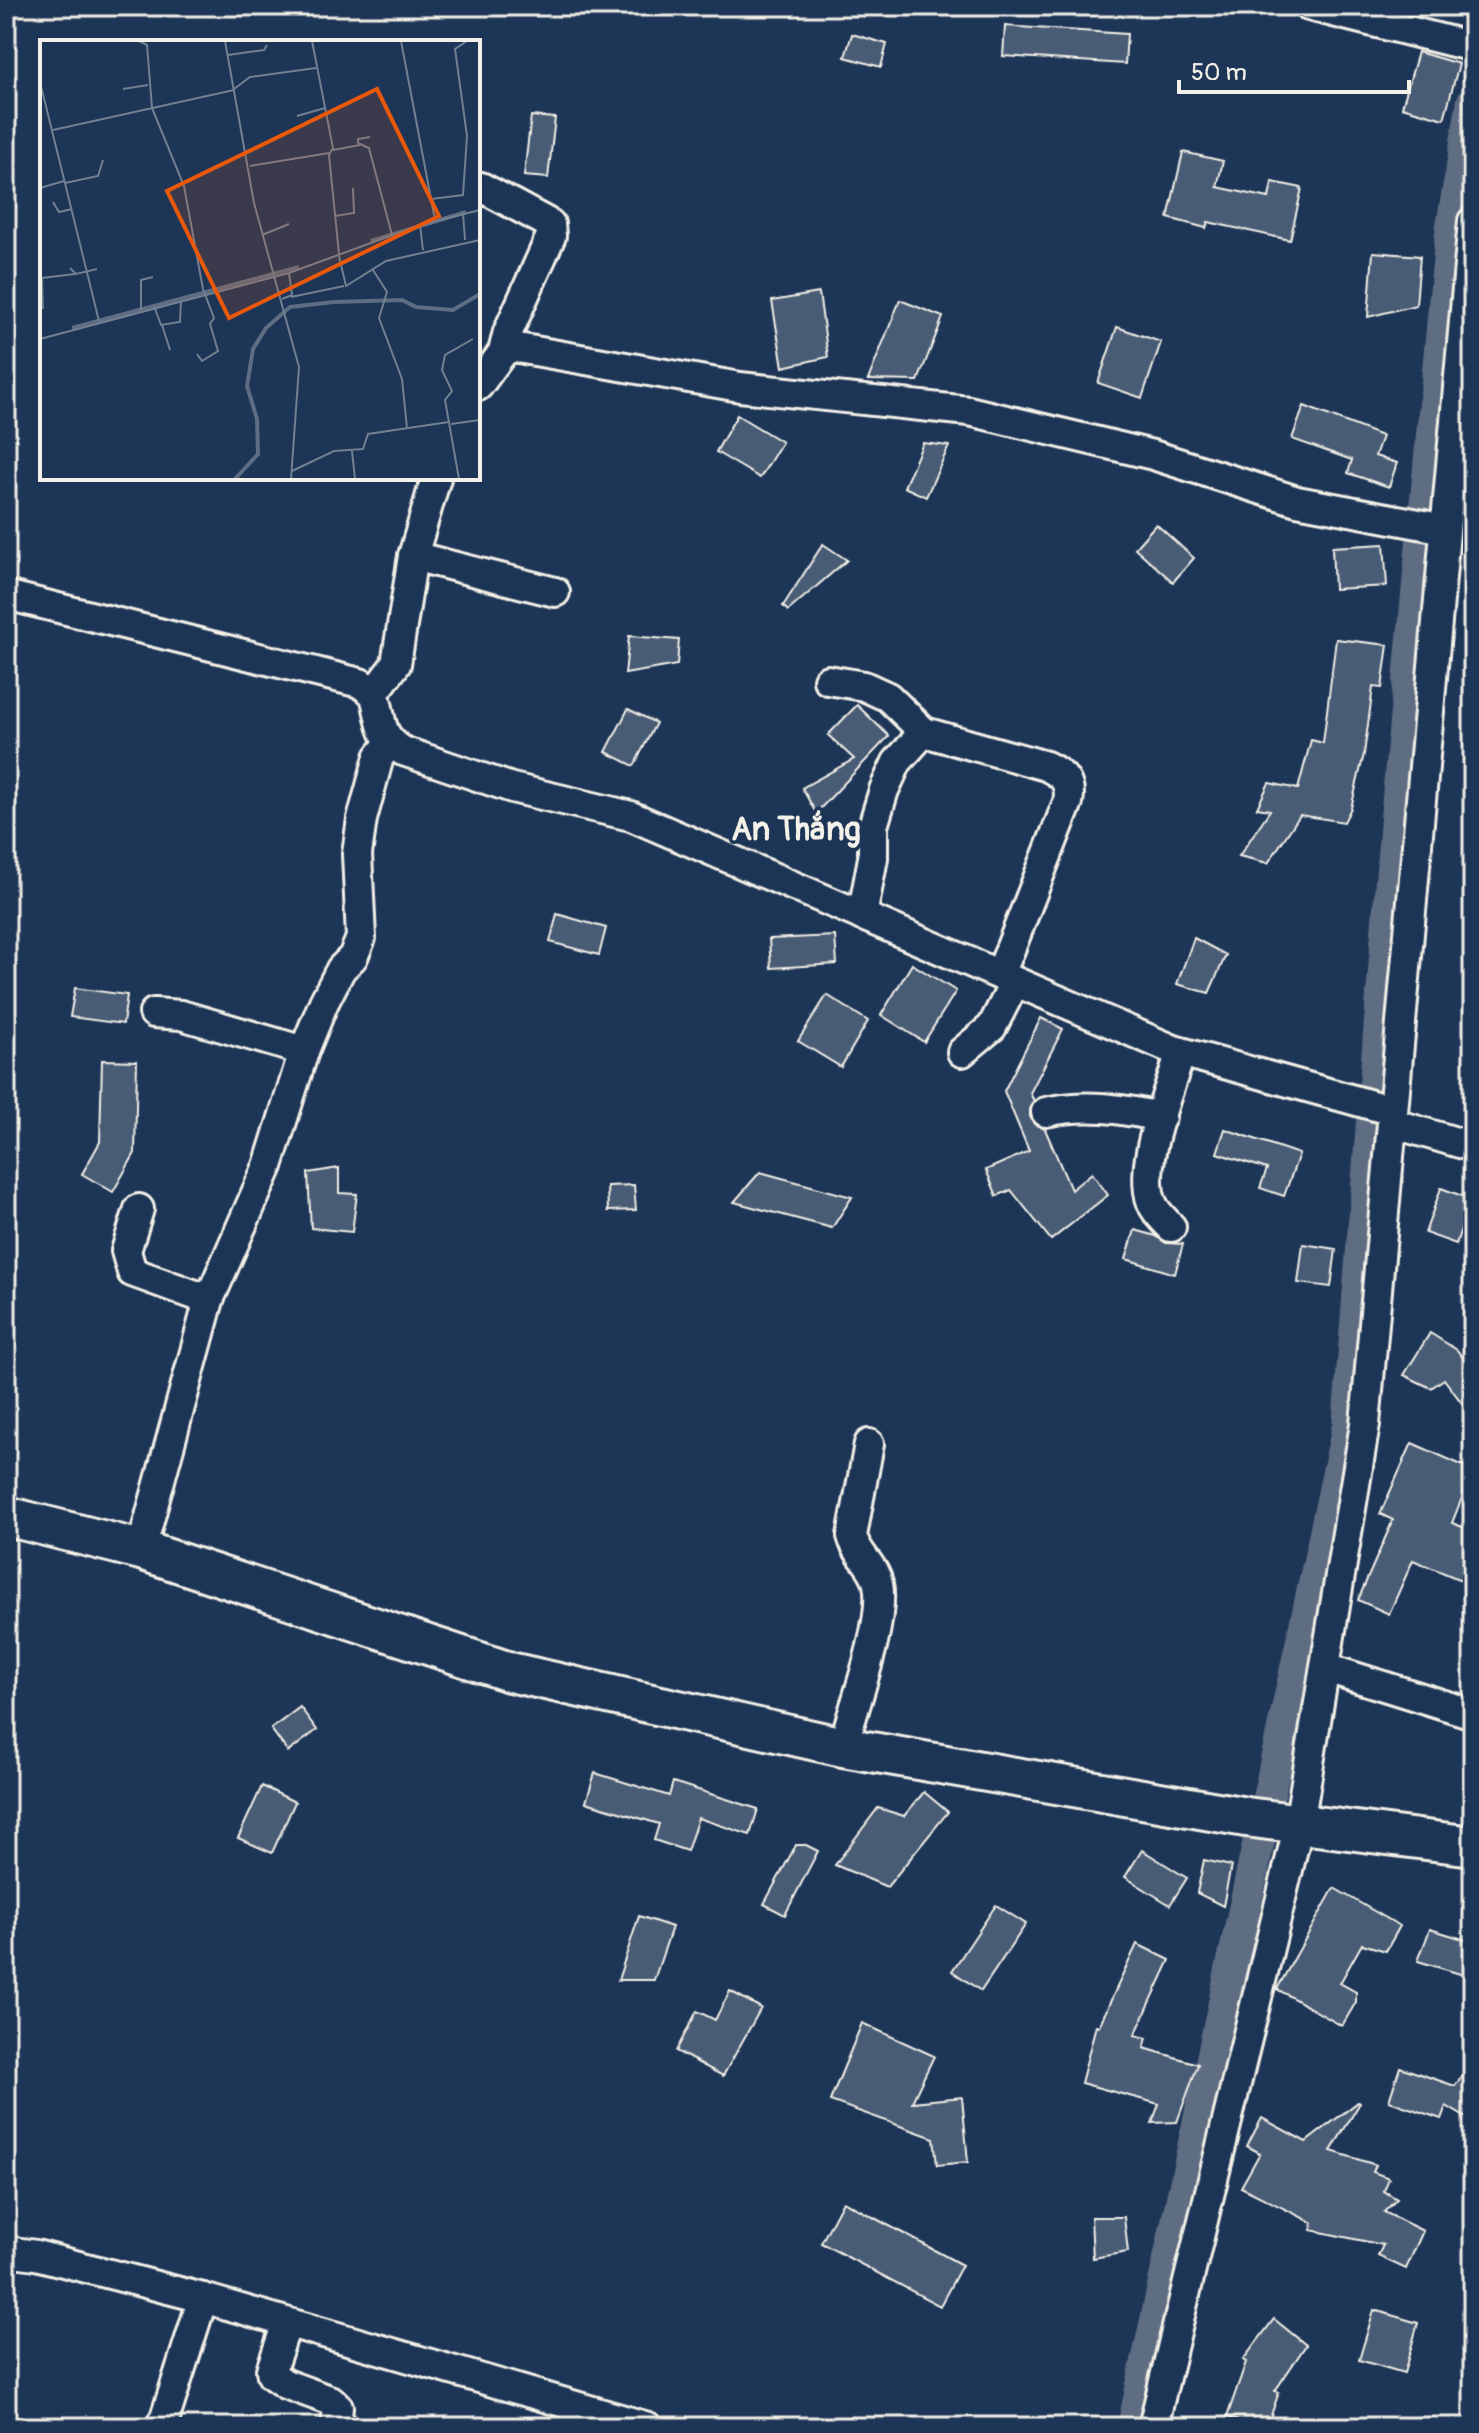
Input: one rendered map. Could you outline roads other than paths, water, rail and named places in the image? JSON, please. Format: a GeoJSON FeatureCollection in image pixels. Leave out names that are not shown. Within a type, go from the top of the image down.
{"type":"FeatureCollection","features":[{"type":"Feature","properties":{"kind":"street"},"geometry":{"type":"LineString","coordinates":[[1309,6],[1463,44]]}},
{"type":"Feature","properties":{"kind":"street"},"geometry":{"type":"LineString","coordinates":[[480,383],[503,352],[508,332],[551,236],[550,224],[481,187]]}},
{"type":"Feature","properties":{"kind":"street"},"geometry":{"type":"LineString","coordinates":[[1153,2427],[1294,1823],[1326,1668],[1365,1424],[1473,221]]}},
{"type":"Feature","properties":{"kind":"street"},"geometry":{"type":"LineString","coordinates":[[503,352],[520,347],[740,387],[969,411],[1153,455],[1297,501],[1445,529]]}},
{"type":"Feature","properties":{"kind":"street"},"geometry":{"type":"LineString","coordinates":[[374,693],[396,664],[413,556],[435,480]]}},
{"type":"Feature","properties":{"kind":"street"},"geometry":{"type":"LineString","coordinates":[[413,556],[555,592]]}},
{"type":"Feature","properties":{"kind":"street"},"geometry":{"type":"LineString","coordinates":[[6,595],[360,683],[374,693],[382,732],[390,743],[403,751],[512,788],[631,816],[1181,1052],[1353,1100],[1473,1147]]}},
{"type":"Feature","properties":{"kind":"street"},"geometry":{"type":"LineString","coordinates":[[828,680],[864,686],[888,697],[924,732],[1046,766],[1060,773],[1068,783],[1068,802],[992,1027],[962,1052]]}},
{"type":"Feature","properties":{"kind":"street"},"geometry":{"type":"LineString","coordinates":[[862,916],[873,858],[873,826],[884,790],[897,762],[924,732]]}},
{"type":"Feature","properties":{"kind":"street"},"geometry":{"type":"LineString","coordinates":[[141,1550],[209,1300],[268,1166],[304,1051],[324,1002],[341,969],[353,957],[361,938],[357,854],[362,819],[379,757],[390,743]]}},
{"type":"Feature","properties":{"kind":"street"},"geometry":{"type":"LineString","coordinates":[[154,1013],[181,1015],[304,1051]]}},
{"type":"Feature","properties":{"kind":"street"},"geometry":{"type":"LineString","coordinates":[[1171,1227],[1154,1208],[1149,1191],[1149,1168],[1181,1052]]}},
{"type":"Feature","properties":{"kind":"street"},"geometry":{"type":"LineString","coordinates":[[1046,1112],[1095,1106],[1161,1117]]}},
{"type":"Feature","properties":{"kind":"street"},"geometry":{"type":"LineString","coordinates":[[139,1209],[126,1251],[132,1272],[209,1300]]}},
{"type":"Feature","properties":{"kind":"street"},"geometry":{"type":"LineString","coordinates":[[843,1747],[878,1621],[878,1581],[855,1549],[852,1536],[869,1444]]}},
{"type":"Feature","properties":{"kind":"street"},"geometry":{"type":"LineString","coordinates":[[6,1516],[141,1550],[510,1672],[843,1747],[1246,1817],[1473,1846]]}},
{"type":"Feature","properties":{"kind":"street"},"geometry":{"type":"LineString","coordinates":[[1326,1668],[1473,1714]]}},
{"type":"Feature","properties":{"kind":"street"},"geometry":{"type":"LineString","coordinates":[[6,2251],[36,2255],[203,2298],[648,2427]]}},
{"type":"Feature","properties":{"kind":"street"},"geometry":{"type":"LineString","coordinates":[[159,2427],[165,2418],[203,2298]]}},
{"type":"Feature","properties":{"kind":"street"},"geometry":{"type":"LineString","coordinates":[[287,2323],[272,2375],[285,2384],[332,2401],[338,2407],[336,2427]]}},
{"type":"Feature","properties":{"kind":"waterway"},"geometry":{"type":"LineString","coordinates":[[1133,2427],[1348,1426],[1396,819],[1451,232],[1473,101]]}},
{"type":"Feature","properties":{"kind":"district","name":"An Thắng"},"geometry":{"type":"Point","coordinates":[796,829]}}]}
